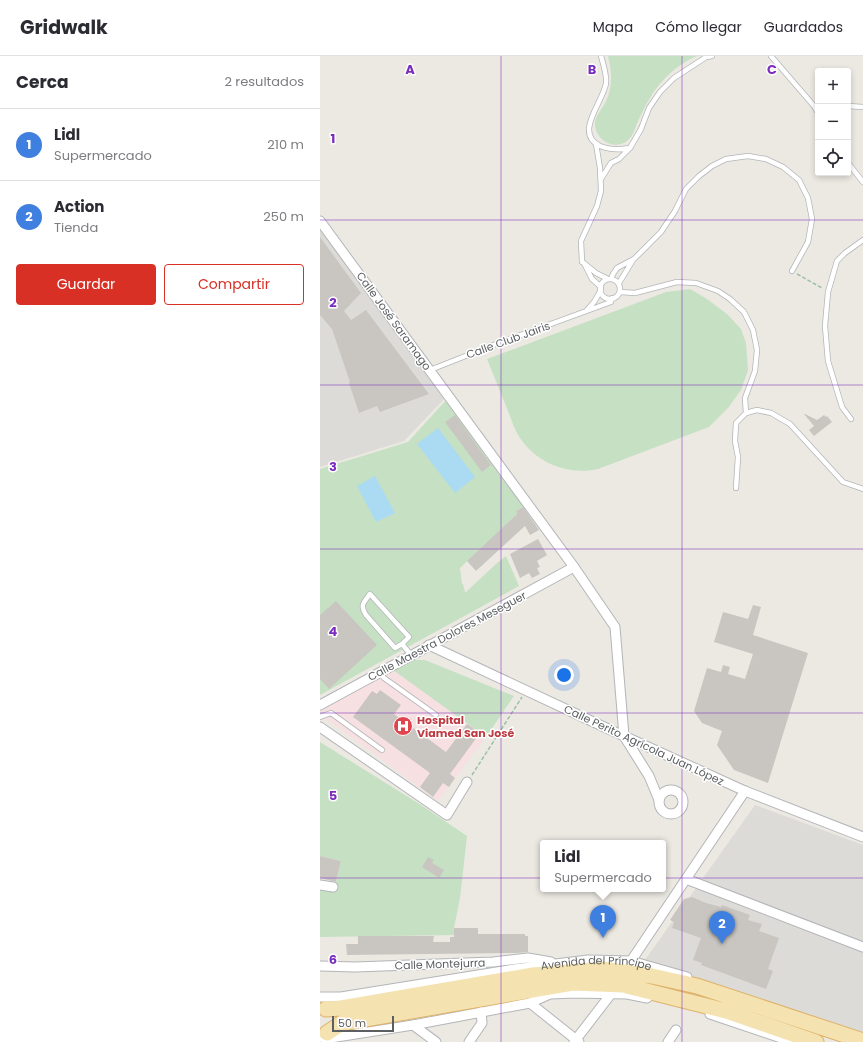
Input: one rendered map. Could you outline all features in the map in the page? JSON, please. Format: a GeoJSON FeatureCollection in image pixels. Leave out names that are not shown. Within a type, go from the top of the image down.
{"type":"FeatureCollection","features":[{"type":"Feature","properties":{"kind":"main road","name":"Avenida del Príncipe"},"geometry":{"type":"LineString","coordinates":[[322,1003],[341,1008],[533,975],[602,969],[652,976],[697,986],[863,1041]]}},
{"type":"Feature","properties":{"kind":"main road","name":"Avenida del Príncipe"},"geometry":{"type":"LineString","coordinates":[[324,1038],[342,1023],[573,983],[623,985],[726,1011],[816,1042]]}},
{"type":"Feature","properties":{"kind":"main road"},"geometry":{"type":"LineString","coordinates":[[322,1003],[329,1018],[329,1027],[324,1038]]}},
{"type":"Feature","properties":{"kind":"street","name":"Calle José Saramago"},"geometry":{"type":"LineString","coordinates":[[320,221],[574,567],[615,627],[624,736]]}},
{"type":"Feature","properties":{"kind":"street","name":"Calle Maestra Dolores Meseguer"},"geometry":{"type":"LineString","coordinates":[[320,705],[574,567]]}},
{"type":"Feature","properties":{"kind":"street","name":"Calle Perito Agrícola Juan López"},"geometry":{"type":"LineString","coordinates":[[429,645],[745,791],[863,837]]}},
{"type":"Feature","properties":{"kind":"street"},"geometry":{"type":"LineString","coordinates":[[320,727],[447,815],[467,782]]}},
{"type":"Feature","properties":{"kind":"street"},"geometry":{"type":"LineString","coordinates":[[624,736],[648,776],[659,800]]}},
{"type":"Feature","properties":{"kind":"street"},"geometry":{"type":"LineString","coordinates":[[631,961],[745,791]]}},
{"type":"Feature","properties":{"kind":"street"},"geometry":{"type":"LineString","coordinates":[[686,879],[863,947]]}},
{"type":"Feature","properties":{"kind":"street"},"geometry":{"type":"LineString","coordinates":[[320,885],[333,887]]}},
{"type":"Feature","properties":{"kind":"street","name":"Calle Montejurra"},"geometry":{"type":"LineString","coordinates":[[320,966],[355,967],[493,962],[528,958],[560,963]]}},
{"type":"Feature","properties":{"kind":"street","name":"Avenida del Príncipe"},"geometry":{"type":"LineString","coordinates":[[322,1003],[341,997],[515,969],[588,960],[631,961],[707,982],[863,1036]]}},
{"type":"Feature","properties":{"kind":"street"},"geometry":{"type":"LineString","coordinates":[[324,1038],[413,1025],[530,1003],[550,994],[574,993],[628,994],[696,1009],[793,1042]]}},
{"type":"Feature","properties":{"kind":"street"},"geometry":{"type":"LineString","coordinates":[[530,1003],[576,1041],[611,994]]}},
{"type":"Feature","properties":{"kind":"street"},"geometry":{"type":"LineString","coordinates":[[469,1042],[482,1023],[482,1012]]}},
{"type":"Feature","properties":{"kind":"street"},"geometry":{"type":"LineString","coordinates":[[413,1025],[436,1042]]}},
{"type":"Feature","properties":{"kind":"street"},"geometry":{"type":"LineString","coordinates":[[668,1042],[676,1030]]}},
{"type":"Feature","properties":{"kind":"lane"},"geometry":{"type":"LineString","coordinates":[[601,56],[606,82],[602,97],[590,122],[590,135],[596,144],[604,147],[614,150],[630,148]]}},
{"type":"Feature","properties":{"kind":"lane"},"geometry":{"type":"LineString","coordinates":[[601,179],[611,163],[619,159],[630,148],[641,129],[649,108],[660,92],[674,78],[706,57],[712,56]]}},
{"type":"Feature","properties":{"kind":"lane"},"geometry":{"type":"LineString","coordinates":[[771,56],[815,105]]}},
{"type":"Feature","properties":{"kind":"lane"},"geometry":{"type":"LineString","coordinates":[[851,106],[863,107]]}},
{"type":"Feature","properties":{"kind":"lane"},"geometry":{"type":"LineString","coordinates":[[596,144],[599,156],[601,191],[581,241],[582,262],[584,263],[592,279],[601,288],[602,293],[606,298],[612,298],[618,296],[620,292],[619,283],[634,258]]}},
{"type":"Feature","properties":{"kind":"lane"},"geometry":{"type":"LineString","coordinates":[[586,311],[594,302],[602,283],[609,279],[617,268],[634,258],[661,232],[675,211],[686,189],[698,176],[712,166],[726,159],[748,156],[766,159],[783,167],[799,180],[808,198],[812,220],[808,242],[792,271]]}},
{"type":"Feature","properties":{"kind":"lane"},"geometry":{"type":"LineString","coordinates":[[851,167],[863,182]]}},
{"type":"Feature","properties":{"kind":"lane"},"geometry":{"type":"LineString","coordinates":[[851,419],[842,407],[828,361],[825,326],[828,292],[837,261],[863,240]]}},
{"type":"Feature","properties":{"kind":"lane"},"geometry":{"type":"LineString","coordinates":[[584,263],[596,273],[619,283]]}},
{"type":"Feature","properties":{"kind":"lane"},"geometry":{"type":"LineString","coordinates":[[620,292],[635,293],[677,282],[696,283],[718,291],[730,299],[744,312],[753,330],[757,350],[756,371],[745,398],[746,413]]}},
{"type":"Feature","properties":{"kind":"lane","name":"Calle Club Jairis"},"geometry":{"type":"LineString","coordinates":[[430,370],[611,302],[612,298]]}},
{"type":"Feature","properties":{"kind":"lane"},"geometry":{"type":"LineString","coordinates":[[736,488],[738,457],[735,441],[736,423],[746,413],[757,410],[771,413],[790,424],[843,482],[863,489]]}},
{"type":"Feature","properties":{"kind":"lane"},"geometry":{"type":"LineString","coordinates":[[370,594],[409,638],[402,644],[395,648],[362,609],[362,603],[370,594]]}},
{"type":"Feature","properties":{"kind":"lane"},"geometry":{"type":"LineString","coordinates":[[402,644],[411,655]]}},
{"type":"Feature","properties":{"kind":"lane"},"geometry":{"type":"LineString","coordinates":[[379,672],[384,678],[436,715]]}},
{"type":"Feature","properties":{"kind":"lane"},"geometry":{"type":"LineString","coordinates":[[320,718],[331,713],[382,750]]}},
{"type":"Feature","properties":{"kind":"path"},"geometry":{"type":"LineString","coordinates":[[792,271],[828,292]]}},
{"type":"Feature","properties":{"kind":"path"},"geometry":{"type":"LineString","coordinates":[[467,782],[526,690]]}},
{"type":"Feature","properties":{"kind":"shaded area"},"geometry":{"type":"Polygon","coordinates":[[[320,227],[446,397],[404,441],[320,467],[320,227]]]}},
{"type":"Feature","properties":{"kind":"shaded area","name":"Hospital Viamed San José"},"geometry":{"type":"Polygon","coordinates":[[[393,670],[486,737],[438,801],[321,715],[321,709],[393,670]]]}},
{"type":"Feature","properties":{"kind":"shaded area"},"geometry":{"type":"Polygon","coordinates":[[[755,805],[863,845],[863,1036],[642,964],[755,805]]]}},
{"type":"Feature","properties":{"kind":"green space"},"geometry":{"type":"Polygon","coordinates":[[[608,56],[697,56],[683,63],[664,79],[654,91],[647,103],[635,130],[629,139],[622,144],[616,145],[605,142],[601,138],[598,134],[595,122],[608,98],[611,86],[608,56]]]}},
{"type":"Feature","properties":{"kind":"green space"},"geometry":{"type":"Polygon","coordinates":[[[690,289],[707,299],[727,314],[741,329],[746,343],[748,370],[741,390],[728,408],[709,427],[598,469],[586,471],[563,468],[541,459],[532,452],[516,430],[487,359],[666,292],[690,289]]]}},
{"type":"Feature","properties":{"kind":"green space"},"geometry":{"type":"Polygon","coordinates":[[[448,398],[526,505],[516,511],[517,514],[460,568],[462,584],[465,592],[506,556],[519,586],[320,695],[320,469],[408,442],[448,398]]]}},
{"type":"Feature","properties":{"kind":"green space"},"geometry":{"type":"Polygon","coordinates":[[[412,660],[425,660],[514,696],[486,737],[393,670],[412,660]]]}},
{"type":"Feature","properties":{"kind":"green space"},"geometry":{"type":"Polygon","coordinates":[[[320,742],[421,805],[467,836],[454,935],[320,937],[320,888],[334,892],[341,861],[320,856],[320,742]]]}},
{"type":"Feature","properties":{"kind":"water"},"geometry":{"type":"Polygon","coordinates":[[[438,428],[475,477],[455,493],[417,444],[438,428]]]}},
{"type":"Feature","properties":{"kind":"water"},"geometry":{"type":"Polygon","coordinates":[[[375,476],[395,513],[376,522],[357,486],[375,476]]]}},
{"type":"Feature","properties":{"kind":"building"},"geometry":{"type":"Polygon","coordinates":[[[320,237],[361,293],[344,311],[351,320],[366,310],[429,394],[380,412],[377,406],[359,413],[332,329],[320,315],[320,237]]]}},
{"type":"Feature","properties":{"kind":"building"},"geometry":{"type":"Polygon","coordinates":[[[804,414],[817,420],[824,415],[826,417],[827,416],[832,422],[814,436],[809,430],[814,426],[804,414]]]}},
{"type":"Feature","properties":{"kind":"building"},"geometry":{"type":"Polygon","coordinates":[[[455,415],[491,465],[482,472],[445,422],[455,415]]]}},
{"type":"Feature","properties":{"kind":"building"},"geometry":{"type":"Polygon","coordinates":[[[523,507],[539,530],[530,535],[525,526],[476,571],[467,561],[517,514],[516,511],[523,507]]]}},
{"type":"Feature","properties":{"kind":"building"},"geometry":{"type":"Polygon","coordinates":[[[538,539],[547,555],[537,561],[540,567],[537,568],[540,574],[532,578],[529,573],[520,578],[510,554],[538,539]]]}},
{"type":"Feature","properties":{"kind":"building"},"geometry":{"type":"Polygon","coordinates":[[[336,601],[377,645],[329,689],[320,679],[320,615],[336,601]]]}},
{"type":"Feature","properties":{"kind":"building"},"geometry":{"type":"Polygon","coordinates":[[[753,605],[761,607],[753,635],[808,653],[768,783],[734,770],[717,745],[722,731],[702,723],[694,711],[707,668],[721,672],[723,665],[730,667],[728,674],[745,679],[753,654],[714,642],[723,612],[748,619],[753,605]]]}},
{"type":"Feature","properties":{"kind":"building"},"geometry":{"type":"Polygon","coordinates":[[[380,690],[401,705],[394,714],[446,752],[467,724],[480,733],[450,774],[455,778],[449,787],[443,783],[433,797],[420,787],[430,773],[353,717],[372,691],[377,694],[380,690]]]}},
{"type":"Feature","properties":{"kind":"building"},"geometry":{"type":"Polygon","coordinates":[[[320,856],[341,861],[336,882],[320,878],[320,856]]]}},
{"type":"Feature","properties":{"kind":"building"},"geometry":{"type":"Polygon","coordinates":[[[428,857],[434,860],[432,863],[444,870],[439,878],[422,867],[428,857]]]}},
{"type":"Feature","properties":{"kind":"building"},"geometry":{"type":"Polygon","coordinates":[[[692,897],[706,903],[721,907],[722,905],[750,915],[748,920],[762,924],[759,931],[779,938],[768,969],[773,971],[766,989],[701,965],[702,963],[693,960],[701,938],[672,928],[674,922],[670,920],[684,899],[692,897]]]}},
{"type":"Feature","properties":{"kind":"building"},"geometry":{"type":"Polygon","coordinates":[[[454,928],[478,928],[478,934],[525,934],[525,936],[528,936],[528,952],[347,955],[346,944],[358,944],[358,936],[434,936],[433,942],[450,942],[450,937],[454,937],[454,928]]]}},
{"type":"Feature","properties":{"kind":"place","name":"Hospital Viamed San José"},"geometry":{"type":"Point","coordinates":[403,726]}},
{"type":"Feature","properties":{"kind":"place","name":"Lidl"},"geometry":{"type":"Point","coordinates":[603,938]}},
{"type":"Feature","properties":{"kind":"place","name":"Action"},"geometry":{"type":"Point","coordinates":[722,944]}}]}
